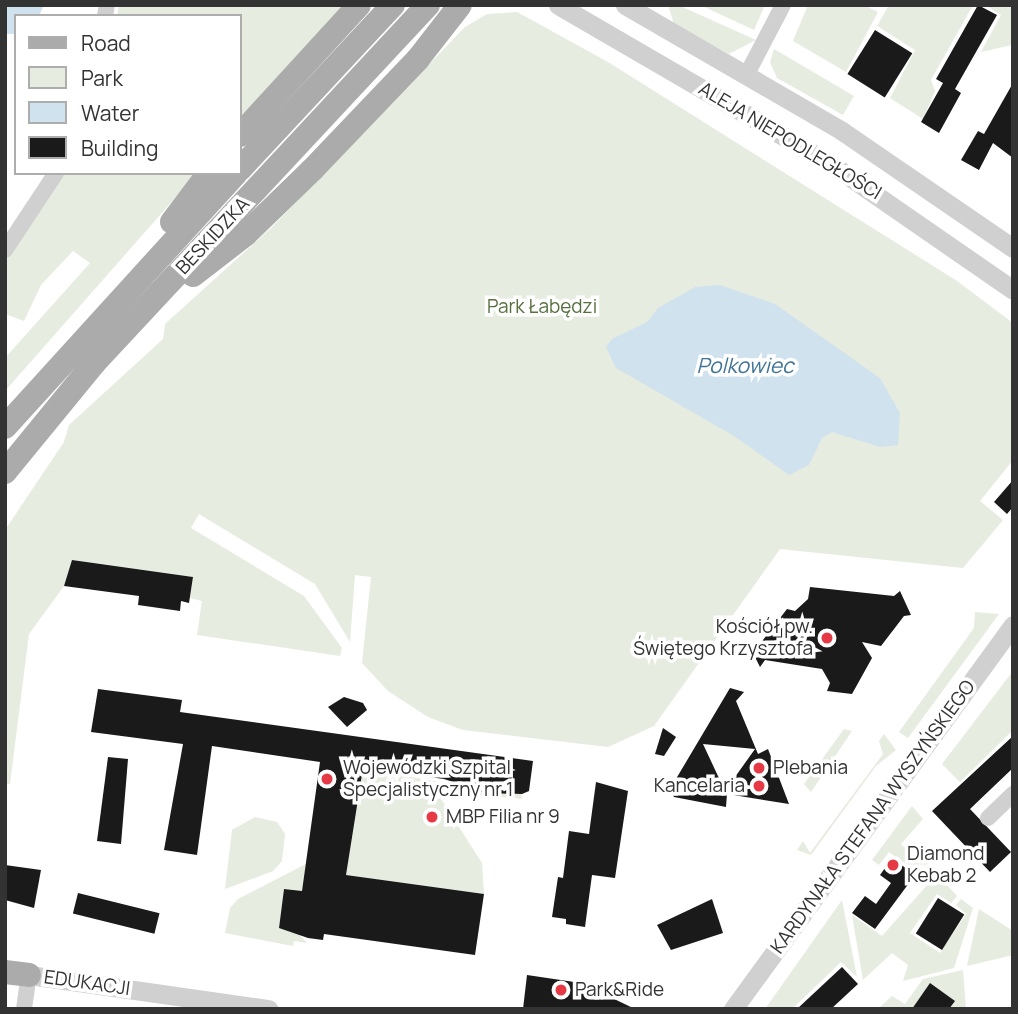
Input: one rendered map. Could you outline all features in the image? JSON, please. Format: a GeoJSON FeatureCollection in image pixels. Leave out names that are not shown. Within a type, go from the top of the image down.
{"type":"FeatureCollection","features":[{"type":"Feature","properties":{"kind":"main road"},"geometry":{"type":"LineString","coordinates":[[242,133],[359,5]]}},
{"type":"Feature","properties":{"kind":"main road","name":"BESKIDZKA"},"geometry":{"type":"LineString","coordinates":[[242,167],[393,5]]}},
{"type":"Feature","properties":{"kind":"main road","name":"BESKIDZKA"},"geometry":{"type":"LineString","coordinates":[[5,472],[139,316],[428,5]]}},
{"type":"Feature","properties":{"kind":"main road"},"geometry":{"type":"LineString","coordinates":[[139,316],[246,234],[446,26],[460,5]]}},
{"type":"Feature","properties":{"kind":"main road"},"geometry":{"type":"LineString","coordinates":[[446,26],[479,5]]}},
{"type":"Feature","properties":{"kind":"main road"},"geometry":{"type":"LineString","coordinates":[[120,297],[208,175]]}},
{"type":"Feature","properties":{"kind":"main road","name":"BESKIDZKA"},"geometry":{"type":"LineString","coordinates":[[5,427],[120,297],[234,175]]}},
{"type":"Feature","properties":{"kind":"street","name":"ALEJA NIEPODLEGŁOŚCI"},"geometry":{"type":"LineString","coordinates":[[558,5],[781,133],[913,218],[1013,290]]}},
{"type":"Feature","properties":{"kind":"street","name":"ALEJA NIEPODLEGŁOŚCI"},"geometry":{"type":"LineString","coordinates":[[625,5],[801,106],[1013,248]]}},
{"type":"Feature","properties":{"kind":"street"},"geometry":{"type":"LineString","coordinates":[[747,74],[783,5]]}},
{"type":"Feature","properties":{"kind":"street"},"geometry":{"type":"LineString","coordinates":[[781,133],[795,128],[801,106]]}},
{"type":"Feature","properties":{"kind":"street"},"geometry":{"type":"LineString","coordinates":[[5,250],[56,175]]}},
{"type":"Feature","properties":{"kind":"street","name":"KARDYNAŁA STEFANA WYSZYŃSKIEGO"},"geometry":{"type":"LineString","coordinates":[[733,1009],[1013,625]]}},
{"type":"Feature","properties":{"kind":"street"},"geometry":{"type":"LineString","coordinates":[[988,818],[1013,794]]}},
{"type":"Feature","properties":{"kind":"street"},"geometry":{"type":"LineString","coordinates":[[17,973],[24,1009]]}},
{"type":"Feature","properties":{"kind":"street","name":"EDUKACJI"},"geometry":{"type":"LineString","coordinates":[[17,973],[269,1009]]}},
{"type":"Feature","properties":{"kind":"green space"},"geometry":{"type":"Polygon","coordinates":[[[119,5],[348,5],[242,124],[242,14],[117,14],[119,5]]]}},
{"type":"Feature","properties":{"kind":"green space"},"geometry":{"type":"Polygon","coordinates":[[[668,5],[678,5],[756,40],[729,54],[674,24],[668,5]]]}},
{"type":"Feature","properties":{"kind":"green space"},"geometry":{"type":"Polygon","coordinates":[[[700,5],[765,5],[754,30],[700,5]]]}},
{"type":"Feature","properties":{"kind":"green space"},"geometry":{"type":"Polygon","coordinates":[[[808,5],[864,5],[878,12],[846,72],[793,41],[808,5]]]}},
{"type":"Feature","properties":{"kind":"green space"},"geometry":{"type":"Polygon","coordinates":[[[889,5],[973,5],[931,80],[935,91],[923,119],[890,98],[915,50],[877,26],[889,5]]]}},
{"type":"Feature","properties":{"kind":"green space"},"geometry":{"type":"Polygon","coordinates":[[[985,5],[1013,5],[1012,45],[981,52],[1001,15],[985,5]]]}},
{"type":"Feature","properties":{"kind":"green space","name":"Park Łabędzi"},"geometry":{"type":"Polygon","coordinates":[[[517,12],[608,62],[957,281],[1013,323],[1013,460],[980,501],[1003,520],[963,568],[780,549],[654,726],[608,747],[463,730],[428,717],[388,691],[362,663],[371,577],[355,575],[350,642],[315,584],[199,514],[191,528],[304,596],[342,648],[340,656],[197,635],[202,601],[190,598],[193,577],[73,560],[64,586],[29,634],[10,784],[5,783],[5,530],[64,442],[69,425],[163,339],[165,324],[270,229],[465,27],[487,14],[517,12]]]}},
{"type":"Feature","properties":{"kind":"green space"},"geometry":{"type":"Polygon","coordinates":[[[774,49],[854,96],[843,115],[777,78],[770,62],[774,49]]]}},
{"type":"Feature","properties":{"kind":"green space"},"geometry":{"type":"Polygon","coordinates":[[[61,175],[195,175],[5,391],[5,358],[90,263],[73,251],[41,285],[24,321],[5,314],[5,262],[61,175]]]}},
{"type":"Feature","properties":{"kind":"green space"},"geometry":{"type":"Polygon","coordinates":[[[975,612],[999,614],[908,738],[899,732],[974,628],[975,612]]]}},
{"type":"Feature","properties":{"kind":"green space"},"geometry":{"type":"Polygon","coordinates":[[[1013,671],[1013,730],[960,782],[942,764],[1013,671]]]}},
{"type":"Feature","properties":{"kind":"green space"},"geometry":{"type":"Polygon","coordinates":[[[844,729],[852,731],[811,792],[804,784],[844,729]]]}},
{"type":"Feature","properties":{"kind":"green space"},"geometry":{"type":"Polygon","coordinates":[[[884,734],[896,750],[876,766],[811,855],[797,850],[803,841],[810,853],[883,754],[879,741],[884,734]]]}},
{"type":"Feature","properties":{"kind":"green space"},"geometry":{"type":"Polygon","coordinates":[[[360,767],[444,783],[476,780],[520,787],[522,799],[442,791],[441,799],[482,863],[484,894],[346,875],[357,791],[352,785],[361,786],[360,767]]]}},
{"type":"Feature","properties":{"kind":"green space"},"geometry":{"type":"Polygon","coordinates":[[[912,806],[923,819],[901,844],[915,858],[922,852],[928,856],[929,863],[917,872],[889,852],[879,865],[872,860],[912,806]]]}},
{"type":"Feature","properties":{"kind":"green space"},"geometry":{"type":"Polygon","coordinates":[[[255,817],[277,822],[285,834],[282,861],[273,871],[225,889],[232,830],[255,817]]]}},
{"type":"Feature","properties":{"kind":"green space"},"geometry":{"type":"Polygon","coordinates":[[[306,864],[302,891],[284,889],[279,927],[296,931],[307,943],[294,941],[293,946],[225,933],[230,908],[238,899],[306,864]]]}},
{"type":"Feature","properties":{"kind":"green space"},"geometry":{"type":"Polygon","coordinates":[[[937,874],[957,896],[951,903],[937,894],[910,933],[940,953],[966,914],[956,905],[961,899],[973,908],[954,968],[903,981],[908,965],[892,953],[863,980],[852,915],[882,936],[937,874]]]}},
{"type":"Feature","properties":{"kind":"green space"},"geometry":{"type":"Polygon","coordinates":[[[842,900],[857,977],[841,962],[792,1009],[765,1009],[842,900]]]}},
{"type":"Feature","properties":{"kind":"green space"},"geometry":{"type":"Polygon","coordinates":[[[979,909],[1013,931],[1013,955],[967,966],[979,909]]]}},
{"type":"Feature","properties":{"kind":"green space"},"geometry":{"type":"Polygon","coordinates":[[[963,970],[966,1009],[878,1009],[892,996],[905,1004],[923,979],[963,970]]]}},
{"type":"Feature","properties":{"kind":"water"},"geometry":{"type":"Polygon","coordinates":[[[5,5],[44,5],[40,14],[14,14],[14,34],[5,34],[5,5]]]}},
{"type":"Feature","properties":{"kind":"water","name":"Polkowiec"},"geometry":{"type":"Polygon","coordinates":[[[720,285],[775,304],[880,378],[900,413],[898,445],[880,447],[832,432],[822,438],[809,465],[789,475],[734,436],[616,368],[606,347],[612,339],[647,322],[658,308],[695,287],[720,285]]]}},
{"type":"Feature","properties":{"kind":"building"},"geometry":{"type":"Polygon","coordinates":[[[978,5],[997,15],[955,89],[961,93],[939,133],[921,122],[943,83],[936,79],[978,5]]]}},
{"type":"Feature","properties":{"kind":"building"},"geometry":{"type":"Polygon","coordinates":[[[875,30],[912,53],[885,97],[847,74],[875,30]]]}},
{"type":"Feature","properties":{"kind":"building"},"geometry":{"type":"Polygon","coordinates":[[[1013,83],[1013,158],[993,143],[979,170],[961,160],[978,131],[984,134],[1013,83]]]}},
{"type":"Feature","properties":{"kind":"building"},"geometry":{"type":"Polygon","coordinates":[[[1013,480],[1013,507],[1007,514],[994,502],[1013,480]]]}},
{"type":"Feature","properties":{"kind":"building"},"geometry":{"type":"Polygon","coordinates":[[[72,560],[193,577],[189,603],[181,601],[180,611],[138,605],[139,596],[64,586],[72,560]]]}},
{"type":"Feature","properties":{"kind":"building","name":"Kościół pw. Świętego Krzysztofa"},"geometry":{"type":"Polygon","coordinates":[[[810,587],[894,596],[900,591],[911,615],[904,616],[881,646],[862,642],[872,658],[852,694],[827,691],[830,683],[822,669],[765,660],[760,667],[753,653],[787,609],[795,611],[808,599],[810,587]]]}},
{"type":"Feature","properties":{"kind":"building"},"geometry":{"type":"Polygon","coordinates":[[[730,688],[744,692],[736,701],[758,754],[768,749],[789,804],[727,794],[726,807],[674,797],[670,789],[730,688]],[[703,744],[725,791],[755,749],[703,744]]]}},
{"type":"Feature","properties":{"kind":"building"},"geometry":{"type":"Polygon","coordinates":[[[98,689],[182,700],[180,712],[533,761],[529,791],[522,794],[486,793],[444,779],[363,768],[346,875],[484,894],[475,955],[324,934],[323,940],[308,938],[279,928],[284,889],[302,891],[320,762],[212,746],[197,855],[164,850],[183,744],[91,732],[98,689]]]}},
{"type":"Feature","properties":{"kind":"building"},"geometry":{"type":"Polygon","coordinates":[[[344,697],[363,703],[367,710],[347,727],[328,707],[344,697]]]}},
{"type":"Feature","properties":{"kind":"building"},"geometry":{"type":"Polygon","coordinates":[[[663,728],[676,737],[664,756],[655,754],[663,728]]]}},
{"type":"Feature","properties":{"kind":"building"},"geometry":{"type":"Polygon","coordinates":[[[1013,736],[1013,768],[970,809],[1011,852],[990,872],[932,811],[1013,736]]]}},
{"type":"Feature","properties":{"kind":"building"},"geometry":{"type":"Polygon","coordinates":[[[108,757],[128,759],[121,844],[97,841],[108,757]]]}},
{"type":"Feature","properties":{"kind":"building"},"geometry":{"type":"Polygon","coordinates":[[[596,782],[628,791],[615,878],[592,875],[585,927],[566,924],[566,919],[552,917],[558,877],[563,878],[569,831],[589,834],[596,782]]]}},
{"type":"Feature","properties":{"kind":"building"},"geometry":{"type":"Polygon","coordinates":[[[892,858],[915,875],[875,929],[852,913],[865,896],[876,904],[891,883],[880,875],[892,858]]]}},
{"type":"Feature","properties":{"kind":"building"},"geometry":{"type":"Polygon","coordinates":[[[5,865],[41,870],[34,908],[5,900],[5,865]]]}},
{"type":"Feature","properties":{"kind":"building"},"geometry":{"type":"Polygon","coordinates":[[[78,893],[160,913],[154,934],[73,913],[78,893]]]}},
{"type":"Feature","properties":{"kind":"building"},"geometry":{"type":"Polygon","coordinates":[[[938,898],[964,914],[942,950],[916,934],[938,898]]]}},
{"type":"Feature","properties":{"kind":"building"},"geometry":{"type":"Polygon","coordinates":[[[712,899],[723,933],[671,950],[657,925],[712,899]]]}},
{"type":"Feature","properties":{"kind":"building"},"geometry":{"type":"Polygon","coordinates":[[[842,967],[858,984],[831,1009],[797,1009],[842,967]]]}},
{"type":"Feature","properties":{"kind":"building","name":"Park&Ride"},"geometry":{"type":"Polygon","coordinates":[[[527,975],[581,983],[635,1009],[523,1009],[527,975]]]}},
{"type":"Feature","properties":{"kind":"building"},"geometry":{"type":"Polygon","coordinates":[[[930,983],[955,1001],[949,1009],[912,1009],[930,983]]]}},
{"type":"Feature","properties":{"kind":"place","name":"Kościół pw. Świętego Krzysztofa"},"geometry":{"type":"Point","coordinates":[827,638]}},
{"type":"Feature","properties":{"kind":"place","name":"Plebania"},"geometry":{"type":"Point","coordinates":[759,768]}},
{"type":"Feature","properties":{"kind":"place","name":"Wojewódzki Szpital Specjalistyczny nr 1"},"geometry":{"type":"Point","coordinates":[327,779]}},
{"type":"Feature","properties":{"kind":"place","name":"Kancelaria"},"geometry":{"type":"Point","coordinates":[759,786]}},
{"type":"Feature","properties":{"kind":"place","name":"MBP Filia nr 9"},"geometry":{"type":"Point","coordinates":[432,817]}},
{"type":"Feature","properties":{"kind":"place","name":"Diamond Kebab 2"},"geometry":{"type":"Point","coordinates":[893,865]}},
{"type":"Feature","properties":{"kind":"place","name":"Park&Ride"},"geometry":{"type":"Point","coordinates":[561,990]}}]}
